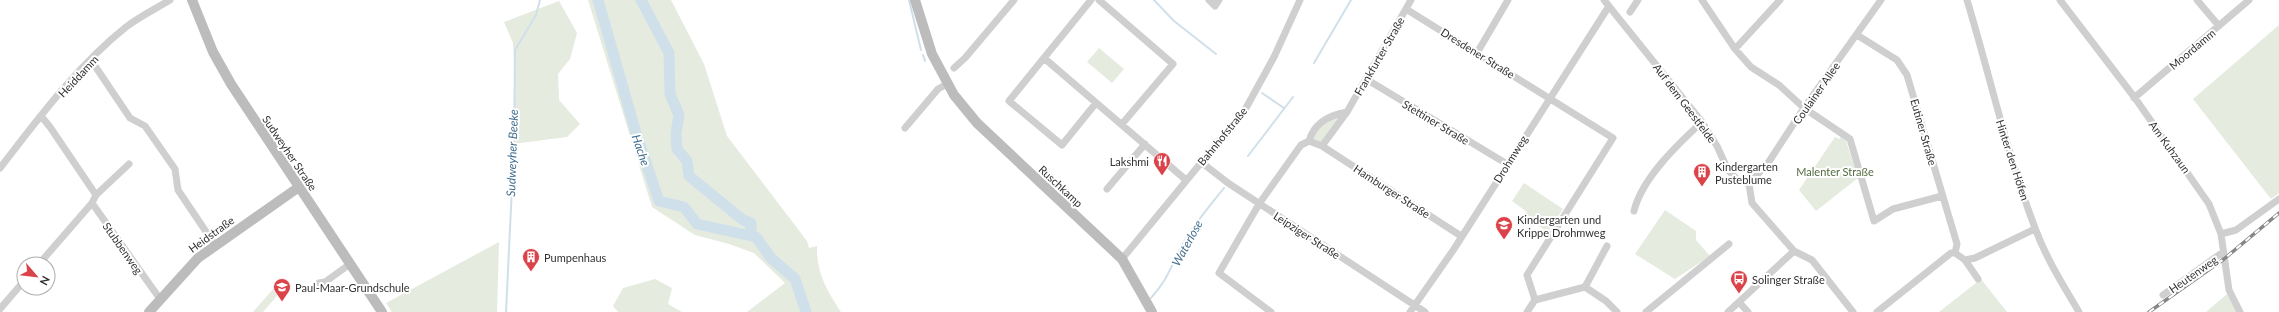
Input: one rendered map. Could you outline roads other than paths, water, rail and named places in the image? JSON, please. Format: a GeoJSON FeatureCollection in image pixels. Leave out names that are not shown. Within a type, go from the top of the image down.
{"type":"FeatureCollection","features":[{"type":"Feature","properties":{"kind":"main road","name":"Sudweyher Straße"},"geometry":{"type":"LineString","coordinates":[[192,0],[214,52],[231,84],[382,312]]}},
{"type":"Feature","properties":{"kind":"main road","name":"Ruschkamp"},"geometry":{"type":"LineString","coordinates":[[915,0],[928,42],[947,84],[977,123],[1122,259],[1152,312]]}},
{"type":"Feature","properties":{"kind":"main road","name":"Heidstraße"},"geometry":{"type":"LineString","coordinates":[[149,312],[192,264],[215,245],[299,187]]}},
{"type":"Feature","properties":{"kind":"street","name":"Heiddamm"},"geometry":{"type":"LineString","coordinates":[[0,168],[41,116],[91,60],[129,25],[170,0]]}},
{"type":"Feature","properties":{"kind":"street"},"geometry":{"type":"LineString","coordinates":[[954,68],[965,58],[1014,0]]}},
{"type":"Feature","properties":{"kind":"street"},"geometry":{"type":"LineString","coordinates":[[1091,0],[1009,101],[1062,145],[1096,103]]}},
{"type":"Feature","properties":{"kind":"street"},"geometry":{"type":"LineString","coordinates":[[1099,0],[1173,64],[1122,124]]}},
{"type":"Feature","properties":{"kind":"street"},"geometry":{"type":"LineString","coordinates":[[1209,0],[1215,6],[1219,0]]}},
{"type":"Feature","properties":{"kind":"street","name":"Bahnhofstraße"},"geometry":{"type":"LineString","coordinates":[[1122,259],[1246,108],[1274,57],[1300,0]]}},
{"type":"Feature","properties":{"kind":"street","name":"Frankfurter Straße"},"geometry":{"type":"LineString","coordinates":[[1322,146],[1347,112],[1411,0]]}},
{"type":"Feature","properties":{"kind":"street"},"geometry":{"type":"LineString","coordinates":[[1477,53],[1508,0]]}},
{"type":"Feature","properties":{"kind":"street"},"geometry":{"type":"LineString","coordinates":[[1630,12],[1638,0]]}},
{"type":"Feature","properties":{"kind":"street"},"geometry":{"type":"LineString","coordinates":[[1702,0],[1735,49],[1751,67],[1779,85],[1804,108],[1850,139],[1874,221],[1893,209],[1942,196]]}},
{"type":"Feature","properties":{"kind":"street"},"geometry":{"type":"LineString","coordinates":[[1735,49],[1780,0]]}},
{"type":"Feature","properties":{"kind":"street","name":"Coulainer Allee"},"geometry":{"type":"LineString","coordinates":[[1749,184],[1768,163],[1804,108],[1881,0]]}},
{"type":"Feature","properties":{"kind":"street","name":"Hinter den Höfen"},"geometry":{"type":"LineString","coordinates":[[1967,0],[2001,124],[2035,229],[2049,261],[2079,312]]}},
{"type":"Feature","properties":{"kind":"street","name":"Am Kuhzaun"},"geometry":{"type":"LineString","coordinates":[[2060,0],[2134,98],[2209,204],[2221,234],[2229,290],[2240,312]]}},
{"type":"Feature","properties":{"kind":"street"},"geometry":{"type":"LineString","coordinates":[[2197,0],[2219,26]]}},
{"type":"Feature","properties":{"kind":"street","name":"Moordamm"},"geometry":{"type":"LineString","coordinates":[[2134,98],[2249,0]]}},
{"type":"Feature","properties":{"kind":"street","name":"Drohmweg"},"geometry":{"type":"LineString","coordinates":[[1410,312],[1507,164],[1607,3]]}},
{"type":"Feature","properties":{"kind":"street","name":"Auf dem Geestfelde"},"geometry":{"type":"LineString","coordinates":[[1607,3],[1623,21],[1702,122],[1717,146],[1728,170],[1740,181],[1749,184]]}},
{"type":"Feature","properties":{"kind":"street","name":"Dresdener Straße"},"geometry":{"type":"LineString","coordinates":[[1406,9],[1613,138],[1527,275],[1536,300]]}},
{"type":"Feature","properties":{"kind":"street","name":"Eutiner Straße"},"geometry":{"type":"LineString","coordinates":[[1857,35],[1897,60],[1908,75],[1957,244],[1955,253]]}},
{"type":"Feature","properties":{"kind":"street"},"geometry":{"type":"LineString","coordinates":[[1044,58],[1186,180]]}},
{"type":"Feature","properties":{"kind":"street"},"geometry":{"type":"LineString","coordinates":[[91,60],[130,118],[145,126],[175,169],[178,190],[215,245]]}},
{"type":"Feature","properties":{"kind":"street","name":"Stettiner Straße"},"geometry":{"type":"LineString","coordinates":[[1366,79],[1507,164]]}},
{"type":"Feature","properties":{"kind":"street"},"geometry":{"type":"LineString","coordinates":[[905,128],[938,89],[947,84]]}},
{"type":"Feature","properties":{"kind":"street"},"geometry":{"type":"LineString","coordinates":[[1309,141],[1311,132],[1331,115],[1347,112]]}},
{"type":"Feature","properties":{"kind":"street"},"geometry":{"type":"LineString","coordinates":[[41,116],[50,126],[96,195]]}},
{"type":"Feature","properties":{"kind":"street"},"geometry":{"type":"LineString","coordinates":[[1634,211],[1638,197],[1677,145],[1702,122]]}},
{"type":"Feature","properties":{"kind":"street"},"geometry":{"type":"LineString","coordinates":[[1271,312],[1219,273],[1259,204],[1298,150],[1305,142],[1309,141],[1322,146]]}},
{"type":"Feature","properties":{"kind":"street"},"geometry":{"type":"LineString","coordinates":[[1107,189],[1145,144]]}},
{"type":"Feature","properties":{"kind":"street","name":"Hamburger Straße"},"geometry":{"type":"LineString","coordinates":[[1322,146],[1461,236]]}},
{"type":"Feature","properties":{"kind":"street","name":"Leipziger Straße"},"geometry":{"type":"LineString","coordinates":[[1201,162],[1259,204],[1425,312]]}},
{"type":"Feature","properties":{"kind":"street"},"geometry":{"type":"LineString","coordinates":[[46,256],[92,203],[96,195],[129,164]]}},
{"type":"Feature","properties":{"kind":"street"},"geometry":{"type":"LineString","coordinates":[[1749,184],[1752,203],[1794,251],[1812,260],[1853,312]]}},
{"type":"Feature","properties":{"kind":"street"},"geometry":{"type":"LineString","coordinates":[[2221,234],[2236,230],[2279,199]]}},
{"type":"Feature","properties":{"kind":"street","name":"Stubbenweg"},"geometry":{"type":"LineString","coordinates":[[92,203],[160,299]]}},
{"type":"Feature","properties":{"kind":"street"},"geometry":{"type":"LineString","coordinates":[[1965,260],[1975,258],[2035,229]]}},
{"type":"Feature","properties":{"kind":"street"},"geometry":{"type":"LineString","coordinates":[[1646,312],[1729,244]]}},
{"type":"Feature","properties":{"kind":"street"},"geometry":{"type":"LineString","coordinates":[[1527,312],[1536,300],[1585,287],[1607,246]]}},
{"type":"Feature","properties":{"kind":"street"},"geometry":{"type":"LineString","coordinates":[[1728,312],[1794,251]]}},
{"type":"Feature","properties":{"kind":"street","name":"Heutenweg"},"geometry":{"type":"LineString","coordinates":[[2163,295],[2223,252]]}},
{"type":"Feature","properties":{"kind":"street"},"geometry":{"type":"LineString","coordinates":[[1877,312],[1951,253],[1955,253],[1965,260],[1978,279]]}},
{"type":"Feature","properties":{"kind":"street"},"geometry":{"type":"LineString","coordinates":[[319,283],[324,282],[350,264]]}},
{"type":"Feature","properties":{"kind":"street"},"geometry":{"type":"LineString","coordinates":[[1585,287],[1606,301],[1616,312]]}},
{"type":"Feature","properties":{"kind":"street"},"geometry":{"type":"LineString","coordinates":[[0,309],[16,291]]}},
{"type":"Feature","properties":{"kind":"street"},"geometry":{"type":"LineString","coordinates":[[1739,302],[1748,312]]}},
{"type":"Feature","properties":{"kind":"waterway","name":"Sudweyher Beeke"},"geometry":{"type":"LineString","coordinates":[[506,312],[514,145],[515,50],[536,15],[540,0]]}},
{"type":"Feature","properties":{"kind":"waterway","name":"Hache"},"geometry":{"type":"LineString","coordinates":[[598,0],[636,133],[659,201],[684,207],[697,224],[756,237],[771,258],[795,279],[806,312]]}},
{"type":"Feature","properties":{"kind":"waterway","name":"Hache"},"geometry":{"type":"LineString","coordinates":[[641,0],[669,53],[670,94],[679,115],[676,133],[677,149],[687,161],[689,176],[743,220],[751,223],[751,234]]}},
{"type":"Feature","properties":{"kind":"waterway"},"geometry":{"type":"LineString","coordinates":[[909,0],[921,50]]}},
{"type":"Feature","properties":{"kind":"waterway"},"geometry":{"type":"LineString","coordinates":[[1154,0],[1174,21],[1216,54]]}},
{"type":"Feature","properties":{"kind":"waterway","name":"Waterlose"},"geometry":{"type":"LineString","coordinates":[[1314,63],[1351,0]]}},
{"type":"Feature","properties":{"kind":"waterway"},"geometry":{"type":"LineString","coordinates":[[923,55],[925,61]]}},
{"type":"Feature","properties":{"kind":"waterway"},"geometry":{"type":"LineString","coordinates":[[1262,93],[1284,108]]}},
{"type":"Feature","properties":{"kind":"waterway"},"geometry":{"type":"LineString","coordinates":[[1248,156],[1293,97]]}},
{"type":"Feature","properties":{"kind":"waterway","name":"Waterlose"},"geometry":{"type":"LineString","coordinates":[[1151,298],[1170,270],[1189,234],[1224,188]]}},
{"type":"Feature","properties":{"kind":"railway"},"geometry":{"type":"LineString","coordinates":[[2149,312],[2224,259],[2279,213]]}},
{"type":"Feature","properties":{"kind":"place","name":"Lakshmi"},"geometry":{"type":"Point","coordinates":[1162,176]}},
{"type":"Feature","properties":{"kind":"place","name":"Kindergarten Pusteblume"},"geometry":{"type":"Point","coordinates":[1702,187]}},
{"type":"Feature","properties":{"kind":"place","name":"Kindergarten und Krippe Drohmweg"},"geometry":{"type":"Point","coordinates":[1504,240]}},
{"type":"Feature","properties":{"kind":"place","name":"Pumpenhaus"},"geometry":{"type":"Point","coordinates":[531,272]}},
{"type":"Feature","properties":{"kind":"place","name":"Solinger Straße"},"geometry":{"type":"Point","coordinates":[1739,294]}},
{"type":"Feature","properties":{"kind":"place","name":"Paul-Maar-Grundschule"},"geometry":{"type":"Point","coordinates":[282,302]}},
{"type":"Feature","properties":{"kind":"park label","name":"Malenter Straße"},"geometry":{"type":"Point","coordinates":[1835,171]}}]}
